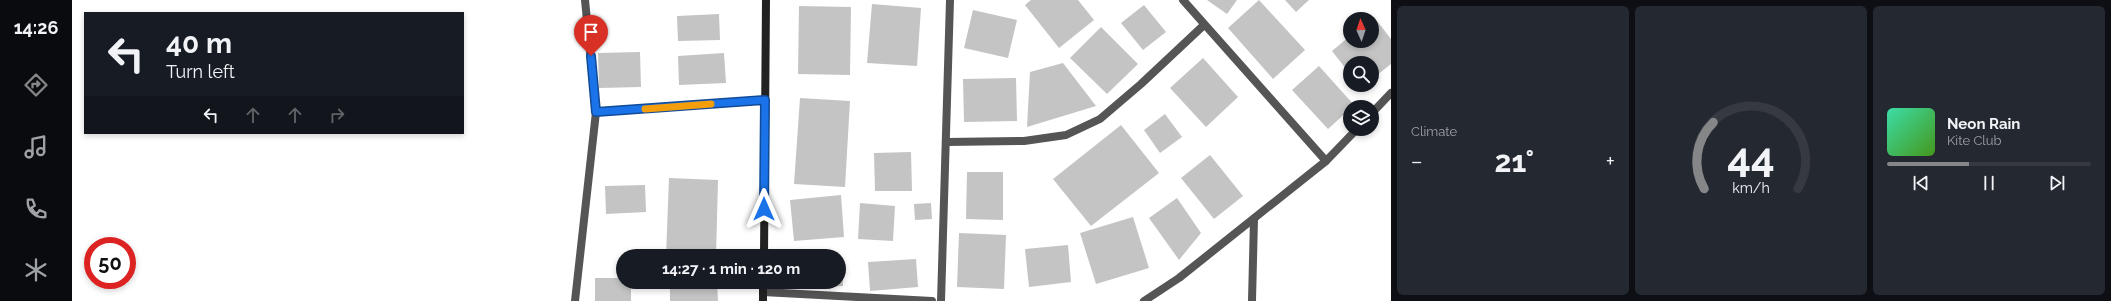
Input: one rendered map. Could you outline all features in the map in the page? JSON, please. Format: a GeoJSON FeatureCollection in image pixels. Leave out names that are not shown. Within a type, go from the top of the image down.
{"type":"FeatureCollection","features":[{"type":"Feature","properties":{"kind":"main road"},"geometry":{"type":"LineString","coordinates":[[764,249],[766,0]]}},
{"type":"Feature","properties":{"kind":"main road"},"geometry":{"type":"LineString","coordinates":[[763,292],[763,301]]}},
{"type":"Feature","properties":{"kind":"street"},"geometry":{"type":"LineString","coordinates":[[575,301],[596,112],[585,0]]}},
{"type":"Feature","properties":{"kind":"street"},"geometry":{"type":"LineString","coordinates":[[942,301],[950,0]]}},
{"type":"Feature","properties":{"kind":"street"},"geometry":{"type":"LineString","coordinates":[[1183,0],[1326,161]]}},
{"type":"Feature","properties":{"kind":"street"},"geometry":{"type":"LineString","coordinates":[[946,142],[1024,141],[1066,135],[1073,132],[1100,119],[1141,84],[1204,25]]}},
{"type":"Feature","properties":{"kind":"street"},"geometry":{"type":"LineString","coordinates":[[1379,106],[1391,93]]}},
{"type":"Feature","properties":{"kind":"street"},"geometry":{"type":"LineString","coordinates":[[596,112],[765,100]]}},
{"type":"Feature","properties":{"kind":"street"},"geometry":{"type":"LineString","coordinates":[[1144,301],[1179,278],[1254,219],[1326,161],[1349,136]]}},
{"type":"Feature","properties":{"kind":"street"},"geometry":{"type":"LineString","coordinates":[[1252,301],[1254,219]]}},
{"type":"Feature","properties":{"kind":"street"},"geometry":{"type":"LineString","coordinates":[[763,292],[932,301]]}},
{"type":"Feature","properties":{"kind":"building"},"geometry":{"type":"Polygon","coordinates":[[[1031,0],[1078,0],[1094,20],[1059,48],[1025,5],[1031,0]]]}},
{"type":"Feature","properties":{"kind":"building"},"geometry":{"type":"Polygon","coordinates":[[[1207,0],[1237,0],[1227,14],[1207,0]]]}},
{"type":"Feature","properties":{"kind":"building"},"geometry":{"type":"Polygon","coordinates":[[[1259,0],[1305,50],[1273,79],[1228,28],[1259,0]]]}},
{"type":"Feature","properties":{"kind":"building"},"geometry":{"type":"Polygon","coordinates":[[[1285,0],[1309,0],[1296,12],[1285,0]]]}},
{"type":"Feature","properties":{"kind":"building"},"geometry":{"type":"Polygon","coordinates":[[[872,4],[921,8],[917,66],[867,63],[872,4]]]}},
{"type":"Feature","properties":{"kind":"building"},"geometry":{"type":"Polygon","coordinates":[[[1144,5],[1166,32],[1143,50],[1121,23],[1144,5]]]}},
{"type":"Feature","properties":{"kind":"building"},"geometry":{"type":"Polygon","coordinates":[[[799,6],[851,7],[850,75],[798,74],[799,6]]]}},
{"type":"Feature","properties":{"kind":"building"},"geometry":{"type":"Polygon","coordinates":[[[973,10],[1017,20],[1008,58],[964,48],[973,10]]]}},
{"type":"Feature","properties":{"kind":"building"},"geometry":{"type":"Polygon","coordinates":[[[719,14],[720,40],[678,41],[677,16],[719,14]]]}},
{"type":"Feature","properties":{"kind":"building"},"geometry":{"type":"Polygon","coordinates":[[[1379,23],[1391,39],[1391,64],[1379,73],[1379,56],[1343,56],[1343,65],[1332,51],[1343,42],[1343,48],[1379,48],[1379,23]]]}},
{"type":"Feature","properties":{"kind":"building"},"geometry":{"type":"Polygon","coordinates":[[[1101,27],[1138,64],[1107,94],[1070,58],[1101,27]]]}},
{"type":"Feature","properties":{"kind":"building"},"geometry":{"type":"Polygon","coordinates":[[[640,52],[641,87],[599,88],[598,53],[640,52]]]}},
{"type":"Feature","properties":{"kind":"building"},"geometry":{"type":"Polygon","coordinates":[[[724,53],[726,83],[679,85],[678,56],[724,53]]]}},
{"type":"Feature","properties":{"kind":"building"},"geometry":{"type":"Polygon","coordinates":[[[1203,58],[1238,97],[1206,127],[1170,88],[1203,58]]]}},
{"type":"Feature","properties":{"kind":"building"},"geometry":{"type":"Polygon","coordinates":[[[1063,63],[1096,106],[1027,127],[1030,72],[1063,63]]]}},
{"type":"Feature","properties":{"kind":"building"},"geometry":{"type":"Polygon","coordinates":[[[1319,66],[1350,100],[1343,100],[1343,115],[1328,129],[1292,90],[1319,66]]]}},
{"type":"Feature","properties":{"kind":"building"},"geometry":{"type":"Polygon","coordinates":[[[1016,78],[1017,121],[964,122],[963,79],[1016,78]]]}},
{"type":"Feature","properties":{"kind":"building"},"geometry":{"type":"Polygon","coordinates":[[[800,98],[850,101],[845,187],[794,184],[800,98]]]}},
{"type":"Feature","properties":{"kind":"building"},"geometry":{"type":"Polygon","coordinates":[[[1165,114],[1182,137],[1160,153],[1144,130],[1165,114]]]}},
{"type":"Feature","properties":{"kind":"building"},"geometry":{"type":"Polygon","coordinates":[[[1121,125],[1159,173],[1091,226],[1053,179],[1121,125]]]}},
{"type":"Feature","properties":{"kind":"building"},"geometry":{"type":"Polygon","coordinates":[[[911,152],[912,191],[875,191],[874,153],[911,152]]]}},
{"type":"Feature","properties":{"kind":"building"},"geometry":{"type":"Polygon","coordinates":[[[1210,155],[1243,196],[1214,219],[1181,178],[1210,155]]]}},
{"type":"Feature","properties":{"kind":"building"},"geometry":{"type":"Polygon","coordinates":[[[967,172],[1003,172],[1003,220],[966,219],[967,172]]]}},
{"type":"Feature","properties":{"kind":"building"},"geometry":{"type":"Polygon","coordinates":[[[669,178],[718,180],[716,249],[666,249],[669,178]]]}},
{"type":"Feature","properties":{"kind":"building"},"geometry":{"type":"Polygon","coordinates":[[[645,185],[646,212],[606,214],[605,186],[645,185]]]}},
{"type":"Feature","properties":{"kind":"building"},"geometry":{"type":"Polygon","coordinates":[[[841,195],[844,237],[794,241],[790,200],[841,195]]]}},
{"type":"Feature","properties":{"kind":"building"},"geometry":{"type":"Polygon","coordinates":[[[1177,198],[1201,233],[1179,260],[1149,218],[1177,198]]]}},
{"type":"Feature","properties":{"kind":"building"},"geometry":{"type":"Polygon","coordinates":[[[860,203],[895,206],[893,241],[858,239],[860,203]]]}},
{"type":"Feature","properties":{"kind":"building"},"geometry":{"type":"Polygon","coordinates":[[[931,203],[932,219],[915,220],[914,204],[931,203]]]}},
{"type":"Feature","properties":{"kind":"building"},"geometry":{"type":"Polygon","coordinates":[[[1133,217],[1149,268],[1096,284],[1080,233],[1133,217]]]}},
{"type":"Feature","properties":{"kind":"building"},"geometry":{"type":"Polygon","coordinates":[[[959,233],[1006,235],[1004,289],[957,287],[959,233]]]}},
{"type":"Feature","properties":{"kind":"building"},"geometry":{"type":"Polygon","coordinates":[[[1068,245],[1071,282],[1029,287],[1025,249],[1068,245]]]}},
{"type":"Feature","properties":{"kind":"building"},"geometry":{"type":"Polygon","coordinates":[[[916,259],[918,287],[870,291],[868,262],[916,259]]]}},
{"type":"Feature","properties":{"kind":"building"},"geometry":{"type":"Polygon","coordinates":[[[595,278],[616,278],[616,289],[631,289],[631,301],[595,301],[595,278]]]}},
{"type":"Feature","properties":{"kind":"building"},"geometry":{"type":"Polygon","coordinates":[[[670,289],[717,289],[718,301],[670,301],[670,289]]]}},
{"type":"Feature","properties":{"kind":"slow traffic"},"geometry":{"type":"LineString","coordinates":[[645,109],[711,104]]}},
{"type":"Feature","properties":{"kind":"route"},"geometry":{"type":"LineString","coordinates":[[591,56],[596,112],[765,100],[764,209]]}}]}
